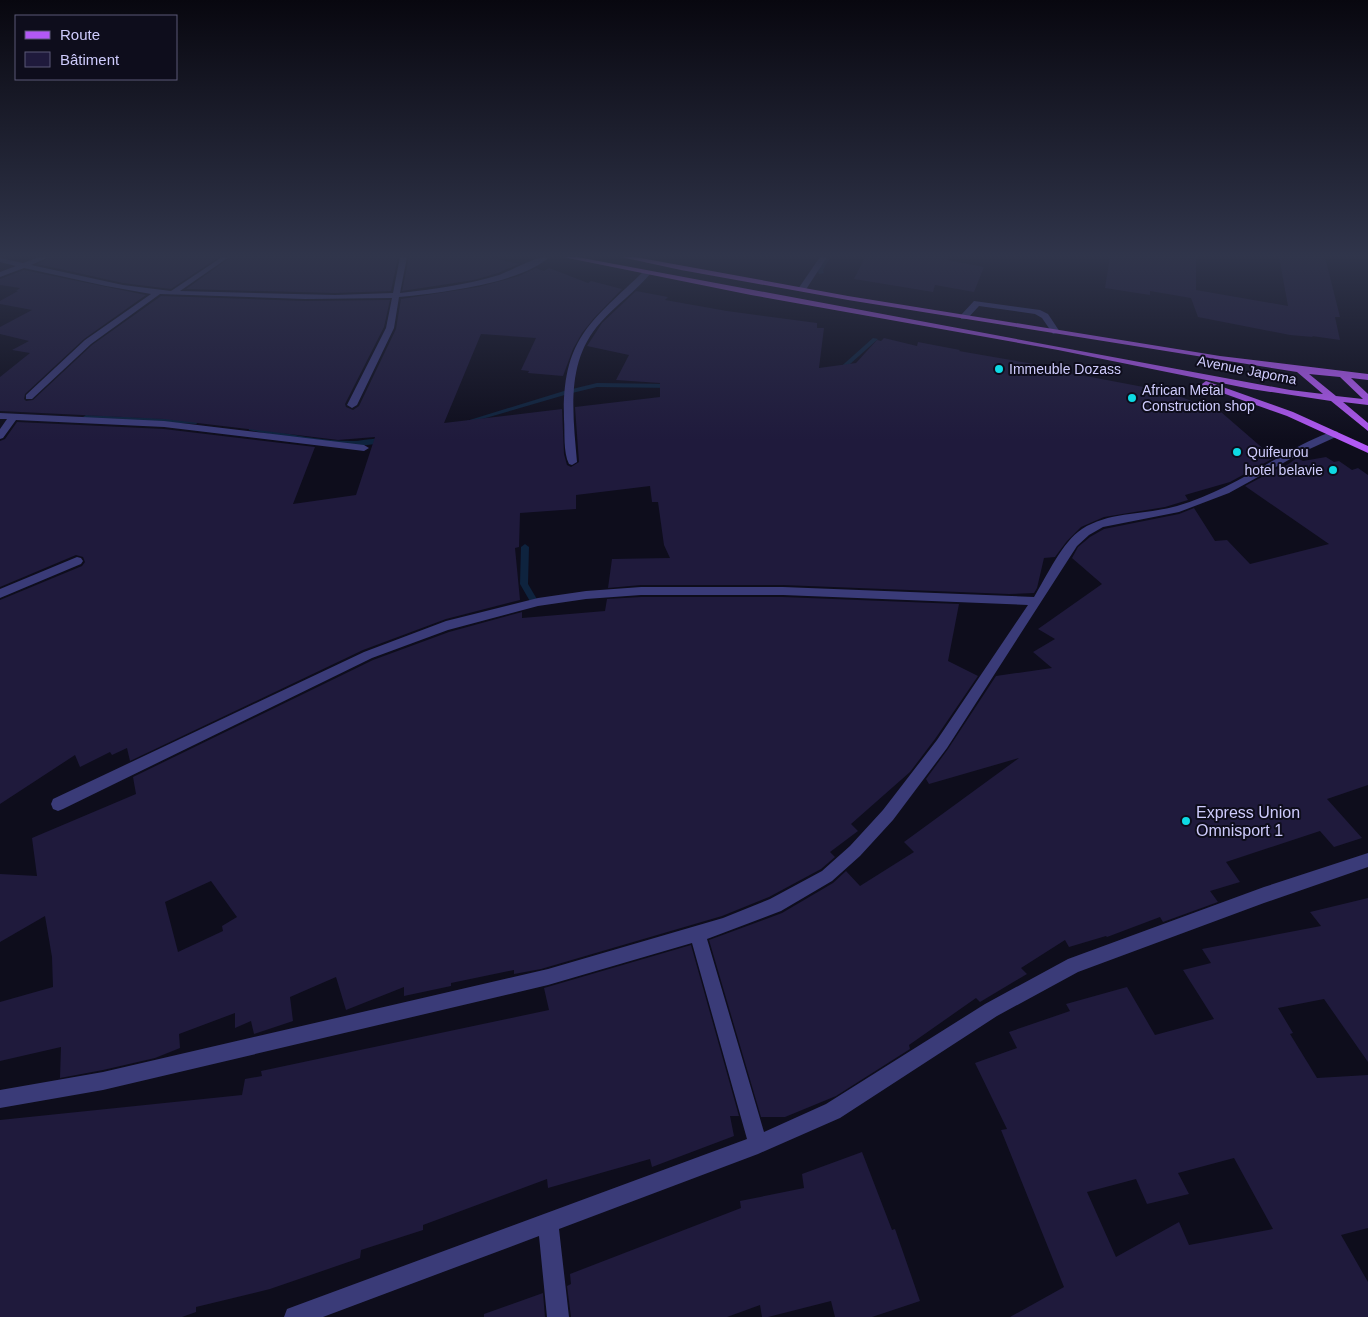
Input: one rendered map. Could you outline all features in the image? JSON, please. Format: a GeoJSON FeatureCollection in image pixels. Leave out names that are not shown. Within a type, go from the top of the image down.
{"type":"FeatureCollection","features":[{"type":"Feature","properties":{"kind":"main road","name":"Avenue Japoma"},"geometry":{"type":"LineString","coordinates":[[895,318],[1278,391],[1332,399],[1368,401]]}},
{"type":"Feature","properties":{"kind":"main road"},"geometry":{"type":"LineString","coordinates":[[931,325],[934,318]]}},
{"type":"Feature","properties":{"kind":"main road","name":"Avenue Japoma"},"geometry":{"type":"LineString","coordinates":[[973,318],[1218,359],[1368,377]]}},
{"type":"Feature","properties":{"kind":"main road"},"geometry":{"type":"LineString","coordinates":[[1154,366],[1248,398],[1335,434],[1368,450]]}},
{"type":"Feature","properties":{"kind":"main road"},"geometry":{"type":"LineString","coordinates":[[1300,370],[1368,428]]}},
{"type":"Feature","properties":{"kind":"main road"},"geometry":{"type":"LineString","coordinates":[[1343,375],[1368,401]]}},
{"type":"Feature","properties":{"kind":"street"},"geometry":{"type":"LineString","coordinates":[[29,397],[88,342],[121,318]]}},
{"type":"Feature","properties":{"kind":"street"},"geometry":{"type":"LineString","coordinates":[[352,406],[390,328],[392,318]]}},
{"type":"Feature","properties":{"kind":"street"},"geometry":{"type":"LineString","coordinates":[[572,462],[568,404],[576,353],[600,318]]}},
{"type":"Feature","properties":{"kind":"street"},"geometry":{"type":"LineString","coordinates":[[1046,318],[1056,332]]}},
{"type":"Feature","properties":{"kind":"street"},"geometry":{"type":"LineString","coordinates":[[0,416],[164,424],[364,448]]}},
{"type":"Feature","properties":{"kind":"street"},"geometry":{"type":"LineString","coordinates":[[0,436],[14,416]]}},
{"type":"Feature","properties":{"kind":"street"},"geometry":{"type":"LineString","coordinates":[[0,1098],[112,1078],[538,979],[698,934],[775,905],[827,876],[855,851],[888,815],[942,744],[1037,601],[1073,543],[1085,532],[1100,524],[1116,520],[1179,509],[1225,491],[1300,450],[1335,434]]}},
{"type":"Feature","properties":{"kind":"street"},"geometry":{"type":"LineString","coordinates":[[0,594],[77,561]]}},
{"type":"Feature","properties":{"kind":"street"},"geometry":{"type":"LineString","coordinates":[[58,804],[368,655],[446,626],[538,602],[586,594],[641,591],[783,591],[1037,601]]}},
{"type":"Feature","properties":{"kind":"street"},"geometry":{"type":"LineString","coordinates":[[295,1317],[758,1144],[832,1111],[881,1082],[991,1010],[1074,965],[1368,860]]}},
{"type":"Feature","properties":{"kind":"street"},"geometry":{"type":"LineString","coordinates":[[698,934],[758,1144]]}},
{"type":"Feature","properties":{"kind":"street"},"geometry":{"type":"LineString","coordinates":[[548,1223],[558,1317]]}},
{"type":"Feature","properties":{"kind":"building"},"geometry":{"type":"Polygon","coordinates":[[[16,318],[113,318],[84,339],[25,394],[24,399],[26,401],[33,400],[92,345],[129,318],[386,318],[384,327],[345,404],[346,407],[353,410],[359,406],[396,329],[398,318],[594,318],[573,349],[563,376],[528,373],[529,371],[521,370],[536,338],[481,334],[444,423],[562,409],[564,454],[567,465],[571,467],[579,462],[575,407],[660,397],[660,383],[616,380],[629,355],[587,346],[607,318],[783,318],[817,323],[817,328],[824,328],[819,368],[856,363],[877,340],[881,341],[884,338],[917,346],[918,342],[1034,364],[1036,369],[1175,393],[1221,412],[1274,458],[1230,482],[1185,495],[1188,500],[1165,507],[1104,517],[1081,527],[1055,557],[1044,558],[1037,588],[1034,593],[1009,594],[783,585],[641,585],[608,588],[612,559],[670,558],[664,545],[658,502],[652,502],[650,486],[576,495],[576,509],[520,513],[519,547],[515,548],[520,600],[446,619],[363,650],[130,761],[127,748],[112,755],[110,752],[80,767],[75,755],[0,804],[0,600],[82,566],[85,562],[83,557],[76,555],[0,587],[0,441],[5,439],[17,422],[164,429],[315,447],[293,504],[356,495],[375,437],[338,440],[164,419],[0,411],[0,377],[30,353],[12,350],[29,341],[0,334],[0,327],[16,318]]]}},
{"type":"Feature","properties":{"kind":"building"},"geometry":{"type":"Polygon","coordinates":[[[1205,318],[1335,318],[1340,340],[1290,335],[1205,318]]]}},
{"type":"Feature","properties":{"kind":"building"},"geometry":{"type":"Polygon","coordinates":[[[1326,457],[1334,462],[1339,461],[1352,470],[1358,468],[1368,475],[1368,785],[1327,799],[1362,838],[1334,847],[1320,831],[1226,862],[1240,882],[1210,891],[1218,902],[1163,922],[1160,917],[1107,937],[1069,947],[1065,940],[1021,968],[1027,974],[980,1002],[976,998],[909,1045],[910,1049],[836,1096],[785,1117],[761,1117],[709,940],[782,913],[833,883],[846,871],[860,886],[914,852],[904,842],[1019,758],[929,784],[926,779],[996,676],[1052,668],[1033,652],[1055,639],[1038,629],[1102,584],[1072,558],[1078,547],[1090,537],[1104,529],[1179,514],[1194,508],[1215,541],[1227,540],[1250,564],[1329,544],[1245,486],[1282,466],[1284,467],[1297,458],[1303,461],[1326,457]]]}},
{"type":"Feature","properties":{"kind":"building"},"geometry":{"type":"Polygon","coordinates":[[[641,597],[783,597],[959,604],[948,661],[978,676],[910,772],[851,824],[858,831],[830,852],[835,857],[821,869],[769,897],[722,916],[541,969],[514,974],[514,970],[451,983],[451,986],[404,996],[404,987],[346,1010],[336,977],[290,997],[293,1021],[254,1034],[251,1021],[235,1028],[235,1013],[179,1034],[180,1048],[155,1058],[103,1070],[60,1078],[61,1047],[0,1061],[0,1002],[53,987],[52,957],[45,916],[0,942],[0,874],[37,876],[32,838],[136,794],[133,777],[373,660],[449,632],[522,612],[522,618],[605,611],[607,599],[641,597]],[[211,881],[165,902],[178,952],[223,931],[222,926],[237,917],[211,881]]]}},
{"type":"Feature","properties":{"kind":"building"},"geometry":{"type":"Polygon","coordinates":[[[1368,898],[1368,1062],[1324,999],[1278,1008],[1293,1033],[1290,1034],[1317,1078],[1368,1075],[1368,1228],[1341,1235],[1368,1282],[1368,1317],[1010,1317],[1064,1287],[1001,1130],[1007,1129],[975,1063],[1017,1048],[1009,1032],[1070,1011],[1066,1004],[1127,987],[1155,1035],[1214,1019],[1183,970],[1211,963],[1202,949],[1321,926],[1310,912],[1368,898]],[[1234,1158],[1178,1173],[1189,1194],[1147,1204],[1136,1179],[1087,1192],[1116,1257],[1179,1222],[1189,1245],[1273,1229],[1234,1158]]]}},
{"type":"Feature","properties":{"kind":"building"},"geometry":{"type":"Polygon","coordinates":[[[691,945],[739,1116],[730,1116],[734,1136],[652,1167],[650,1159],[548,1188],[547,1179],[423,1225],[423,1230],[361,1250],[360,1258],[270,1289],[196,1307],[196,1312],[182,1317],[0,1317],[0,1120],[242,1095],[245,1079],[262,1076],[261,1071],[549,1010],[544,988],[691,945]]]}},
{"type":"Feature","properties":{"kind":"building"},"geometry":{"type":"Polygon","coordinates":[[[862,1152],[892,1230],[895,1229],[920,1301],[872,1317],[835,1317],[831,1301],[768,1317],[762,1317],[760,1305],[727,1317],[571,1317],[567,1286],[571,1284],[570,1274],[741,1208],[740,1201],[804,1188],[802,1174],[862,1152]]]}},
{"type":"Feature","properties":{"kind":"building"},"geometry":{"type":"Polygon","coordinates":[[[543,1293],[545,1317],[484,1317],[484,1314],[543,1293]]]}},
{"type":"Feature","properties":{"kind":"waterway"},"geometry":{"type":"LineString","coordinates":[[838,372],[875,339]]}},
{"type":"Feature","properties":{"kind":"waterway"},"geometry":{"type":"LineString","coordinates":[[463,423],[566,392],[597,385],[672,386]]}},
{"type":"Feature","properties":{"kind":"waterway"},"geometry":{"type":"LineString","coordinates":[[86,417],[196,422]]}},
{"type":"Feature","properties":{"kind":"waterway"},"geometry":{"type":"LineString","coordinates":[[251,429],[336,442],[353,443],[384,440]]}},
{"type":"Feature","properties":{"kind":"waterway"},"geometry":{"type":"LineString","coordinates":[[525,547],[524,584],[534,601]]}},
{"type":"Feature","properties":{"kind":"place","name":"Immeuble Dozass"},"geometry":{"type":"Point","coordinates":[999,369]}},
{"type":"Feature","properties":{"kind":"place","name":"African Metal Construction shop"},"geometry":{"type":"Point","coordinates":[1132,398]}},
{"type":"Feature","properties":{"kind":"place","name":"Quifeurou"},"geometry":{"type":"Point","coordinates":[1237,452]}},
{"type":"Feature","properties":{"kind":"place","name":"hotel belavie"},"geometry":{"type":"Point","coordinates":[1333,470]}},
{"type":"Feature","properties":{"kind":"place","name":"Express Union Omnisport 1"},"geometry":{"type":"Point","coordinates":[1186,821]}}]}
